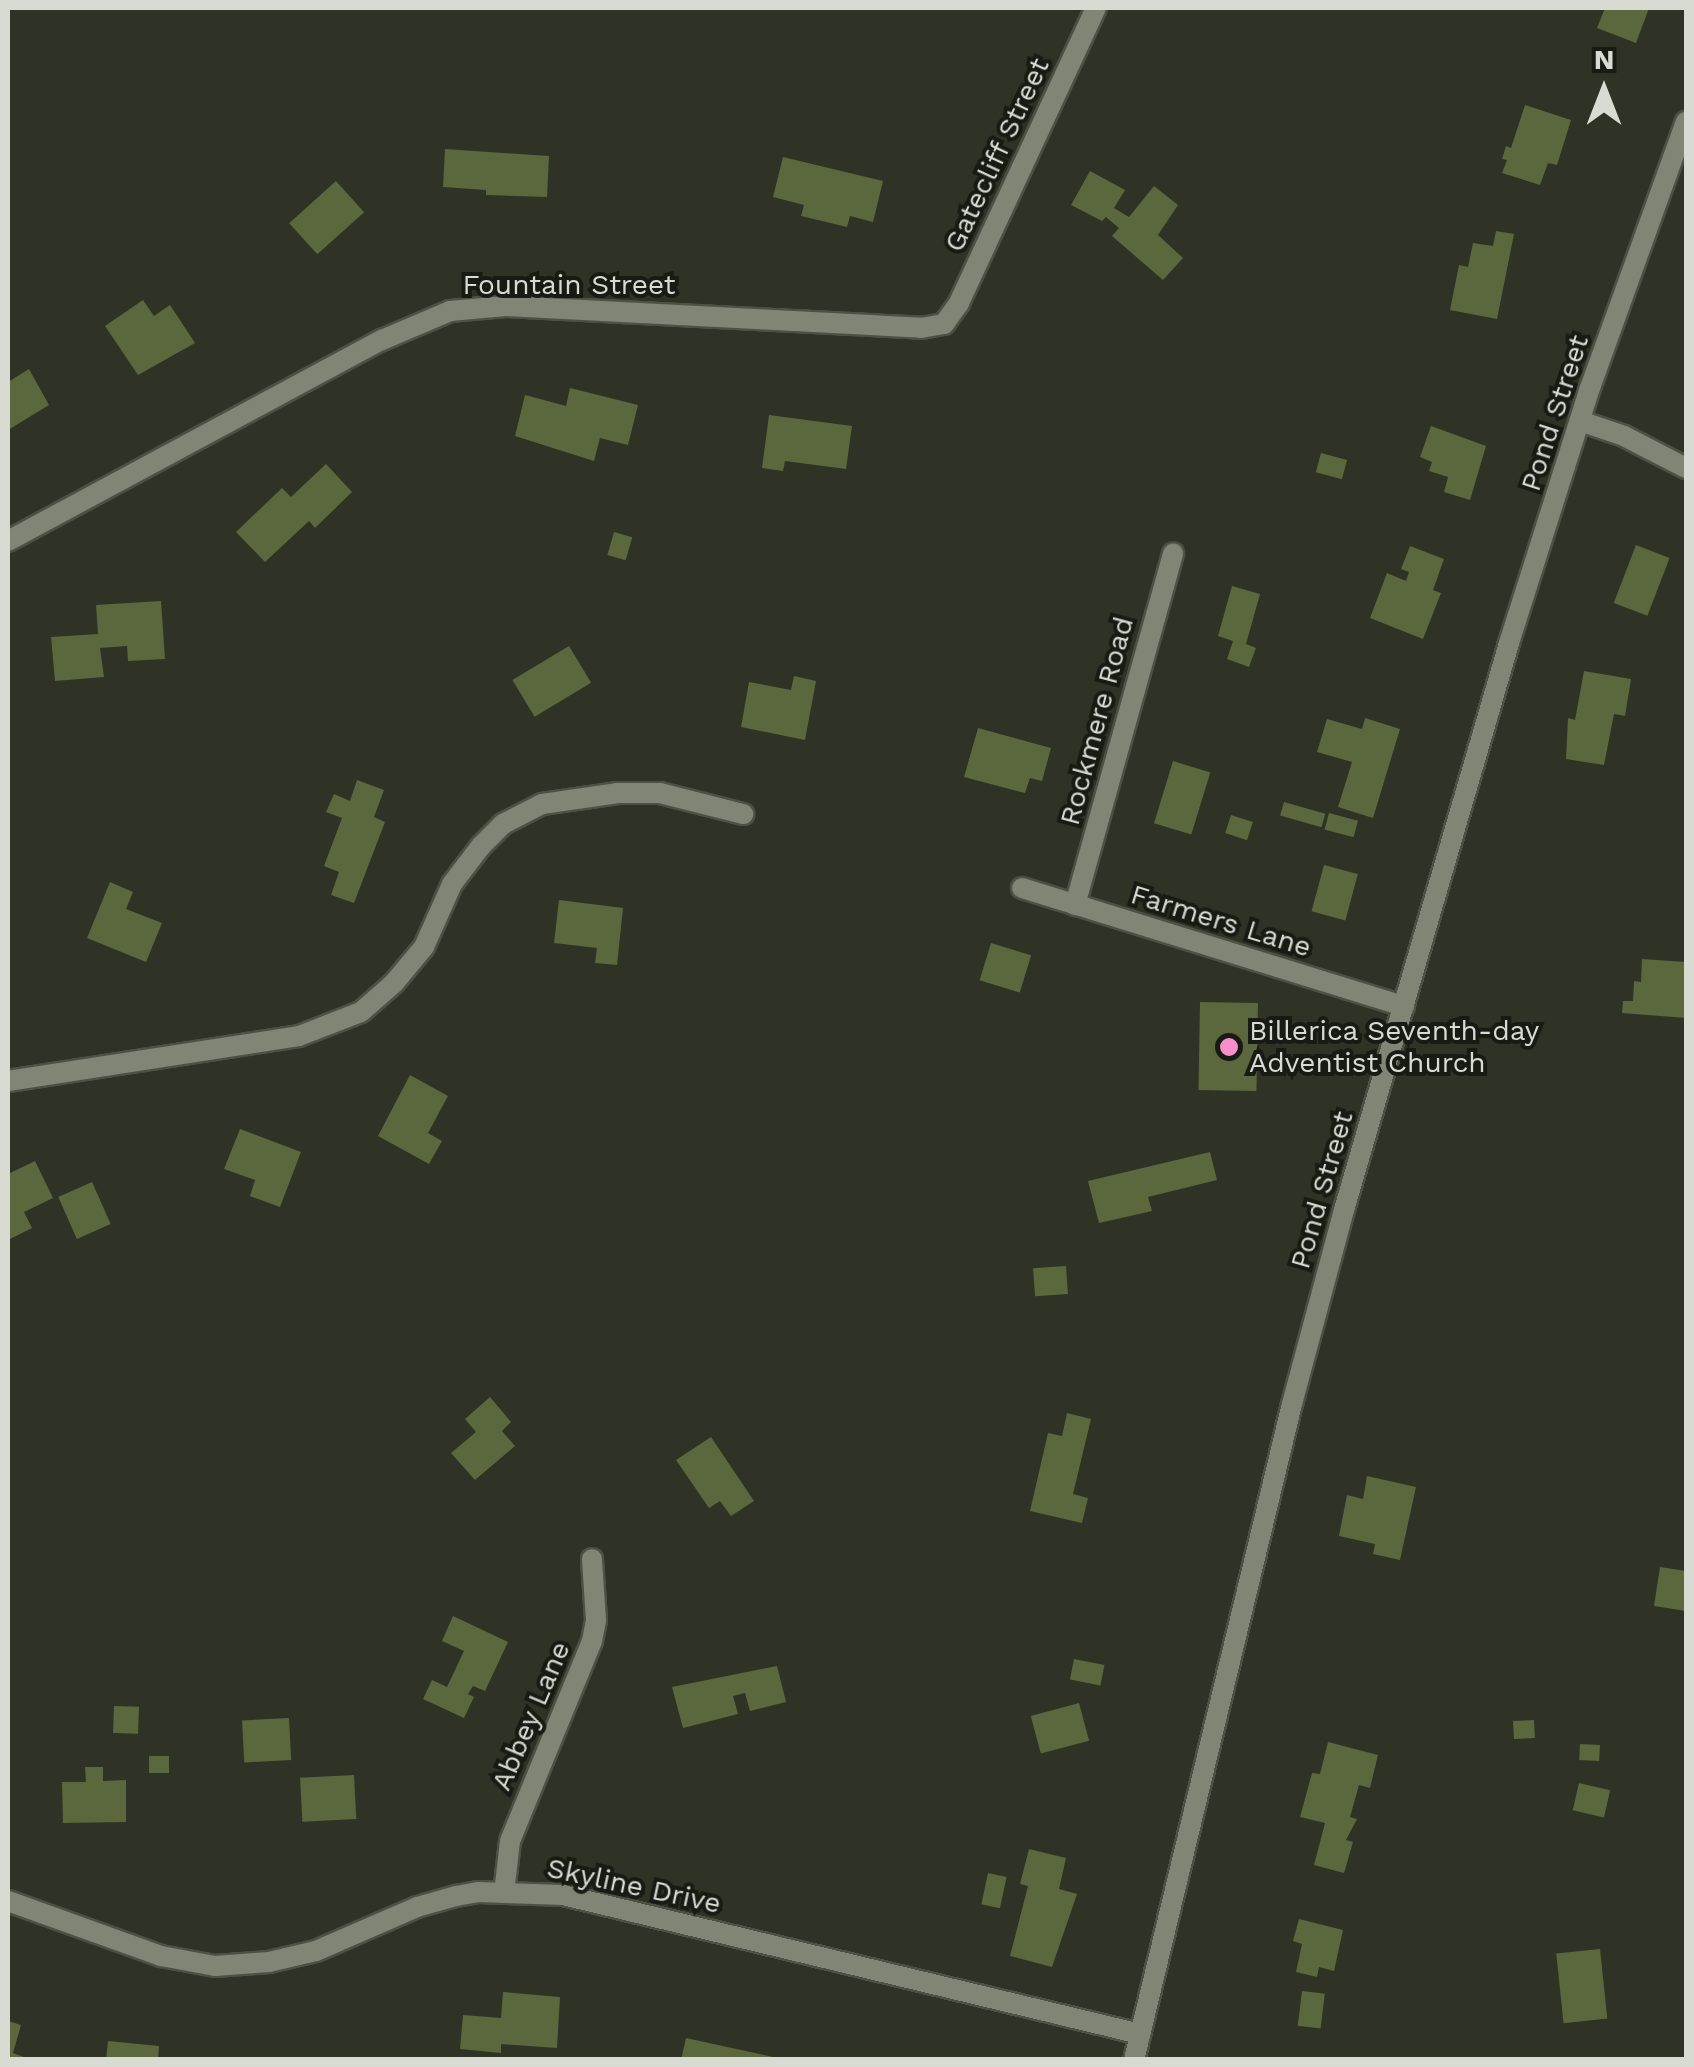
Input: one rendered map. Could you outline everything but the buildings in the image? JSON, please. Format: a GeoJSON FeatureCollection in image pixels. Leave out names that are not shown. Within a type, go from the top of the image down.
{"type":"FeatureCollection","features":[{"type":"Feature","properties":{"kind":"street","name":"Gatecliff Street"},"geometry":{"type":"LineString","coordinates":[[944,324],[958,303],[1096,8]]}},
{"type":"Feature","properties":{"kind":"street","name":"Pond Street"},"geometry":{"type":"LineString","coordinates":[[1134,2060],[1292,1404],[1404,1006],[1508,643],[1580,421],[1686,122]]}},
{"type":"Feature","properties":{"kind":"street","name":"Fountain Street"},"geometry":{"type":"LineString","coordinates":[[8,541],[382,340],[450,311],[506,306],[921,328],[944,324]]}},
{"type":"Feature","properties":{"kind":"street"},"geometry":{"type":"LineString","coordinates":[[1580,421],[1624,436],[1686,468]]}},
{"type":"Feature","properties":{"kind":"street","name":"Rockmere Road"},"geometry":{"type":"LineString","coordinates":[[1075,905],[1173,552]]}},
{"type":"Feature","properties":{"kind":"street"},"geometry":{"type":"LineString","coordinates":[[8,1081],[300,1036],[361,1012],[394,983],[424,946],[452,884],[481,846],[503,824],[542,804],[618,793],[660,793],[743,814]]}},
{"type":"Feature","properties":{"kind":"street","name":"Farmers Lane"},"geometry":{"type":"LineString","coordinates":[[1022,888],[1404,1006]]}},
{"type":"Feature","properties":{"kind":"street","name":"Abbey Lane"},"geometry":{"type":"LineString","coordinates":[[504,1893],[510,1841],[592,1641],[596,1620],[592,1559]]}},
{"type":"Feature","properties":{"kind":"street","name":"Skyline Drive"},"geometry":{"type":"LineString","coordinates":[[8,1901],[161,1956],[215,1966],[304,1954],[416,1907],[478,1892],[563,1895],[1140,2034]]}},
{"type":"Feature","properties":{"kind":"place","name":"Billerica Seventh-day Adventist Church"},"geometry":{"type":"Point","coordinates":[1229,1047]}}]}
